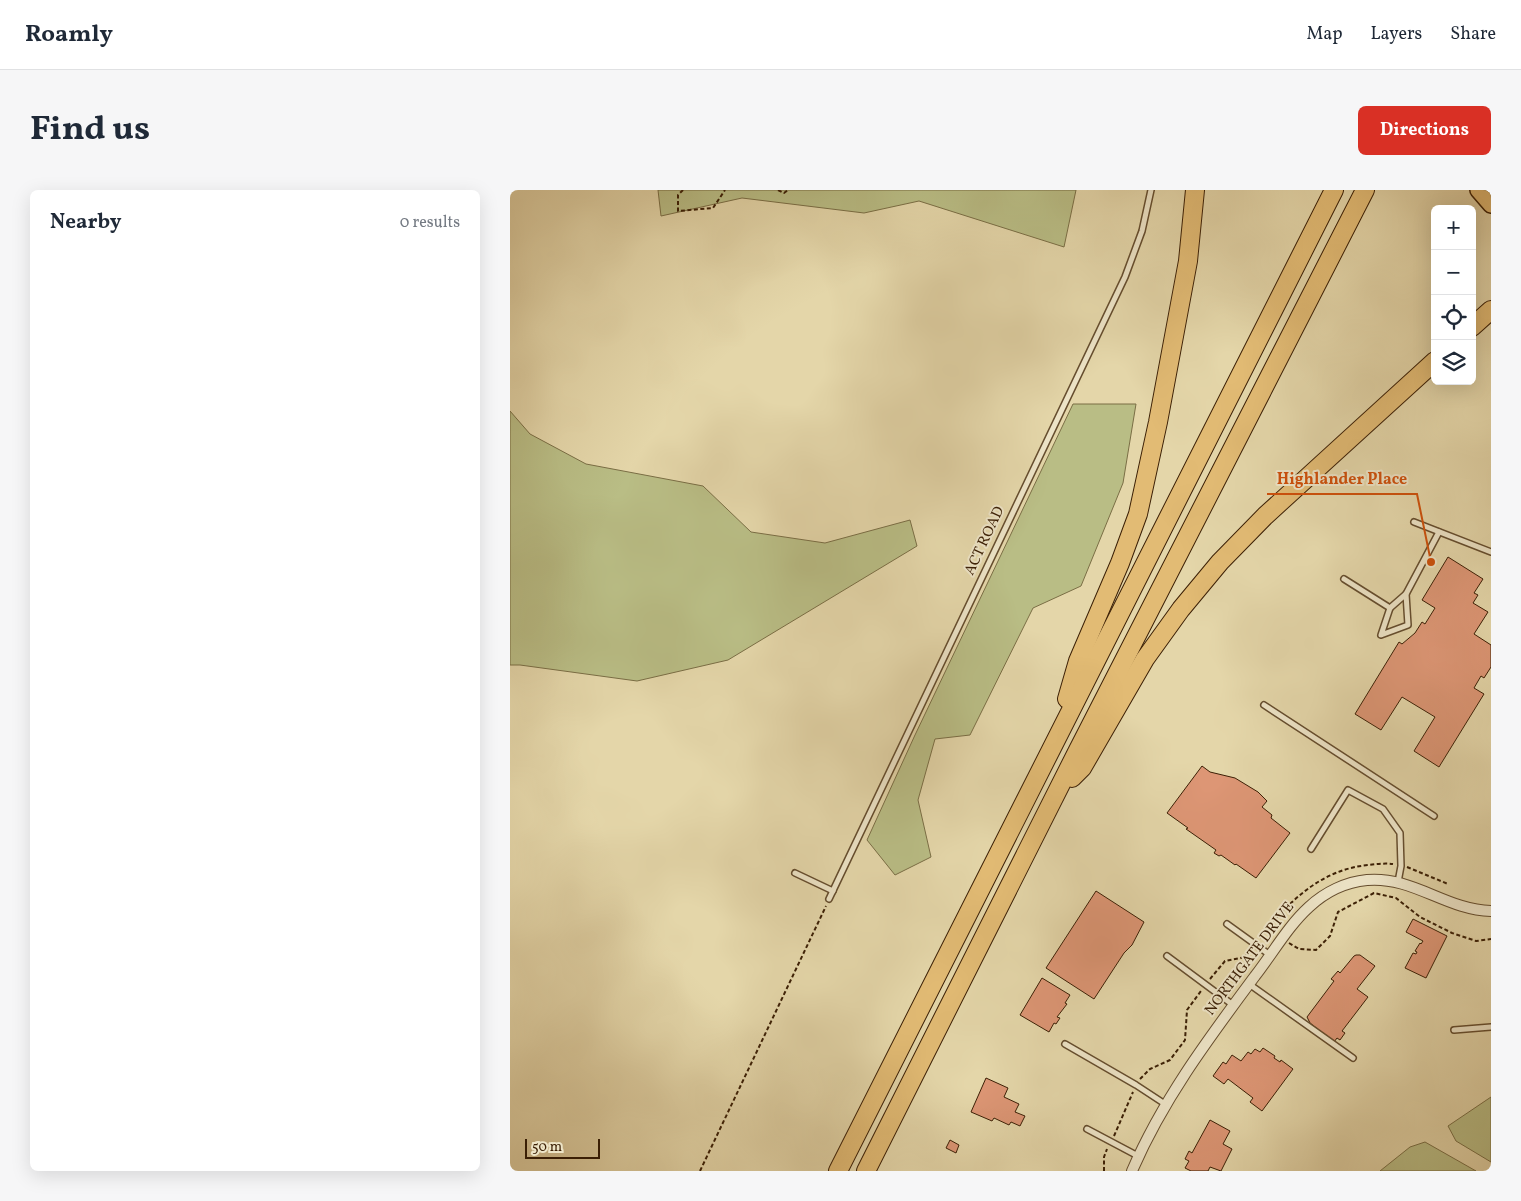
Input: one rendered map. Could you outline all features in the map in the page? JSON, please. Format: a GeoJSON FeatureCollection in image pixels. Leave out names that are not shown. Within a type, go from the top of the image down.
{"type":"FeatureCollection","features":[{"type":"Feature","properties":{"kind":"highway"},"geometry":{"type":"LineString","coordinates":[[1056,739],[1078,660],[1120,563],[1138,514],[1158,422],[1188,261],[1195,190]]}},
{"type":"Feature","properties":{"kind":"highway"},"geometry":{"type":"LineString","coordinates":[[838,1171],[1334,190]]}},
{"type":"Feature","properties":{"kind":"highway"},"geometry":{"type":"LineString","coordinates":[[866,1171],[1056,794],[1365,190]]}},
{"type":"Feature","properties":{"kind":"highway"},"geometry":{"type":"LineString","coordinates":[[1476,323],[1491,310]]}},
{"type":"Feature","properties":{"kind":"highway"},"geometry":{"type":"LineString","coordinates":[[1056,794],[1082,768],[1145,659],[1181,609],[1220,562],[1264,516],[1431,365]]}},
{"type":"Feature","properties":{"kind":"main road"},"geometry":{"type":"LineString","coordinates":[[1478,190],[1491,205]]}},
{"type":"Feature","properties":{"kind":"street","name":"NORTHGATE DRIVE"},"geometry":{"type":"LineString","coordinates":[[1132,1171],[1165,1104],[1204,1045],[1300,916],[1310,906],[1336,889],[1366,880],[1398,882],[1418,888],[1451,904],[1465,908],[1491,911]]}},
{"type":"Feature","properties":{"kind":"lane","name":"ACT ROAD"},"geometry":{"type":"LineString","coordinates":[[829,899],[1125,277],[1142,231],[1151,190]]}},
{"type":"Feature","properties":{"kind":"lane"},"geometry":{"type":"LineString","coordinates":[[1414,522],[1491,552]]}},
{"type":"Feature","properties":{"kind":"lane"},"geometry":{"type":"LineString","coordinates":[[1406,594],[1408,625],[1381,634],[1390,608],[1406,594],[1439,532]]}},
{"type":"Feature","properties":{"kind":"lane"},"geometry":{"type":"LineString","coordinates":[[1344,579],[1390,608]]}},
{"type":"Feature","properties":{"kind":"lane"},"geometry":{"type":"LineString","coordinates":[[1264,705],[1434,816]]}},
{"type":"Feature","properties":{"kind":"lane"},"geometry":{"type":"LineString","coordinates":[[1311,849],[1348,790],[1383,809],[1400,833],[1401,866],[1398,882]]}},
{"type":"Feature","properties":{"kind":"lane"},"geometry":{"type":"LineString","coordinates":[[795,873],[833,891]]}},
{"type":"Feature","properties":{"kind":"lane"},"geometry":{"type":"LineString","coordinates":[[1227,924],[1271,955]]}},
{"type":"Feature","properties":{"kind":"lane"},"geometry":{"type":"LineString","coordinates":[[1168,956],[1234,1005]]}},
{"type":"Feature","properties":{"kind":"lane"},"geometry":{"type":"LineString","coordinates":[[1249,984],[1353,1058]]}},
{"type":"Feature","properties":{"kind":"lane"},"geometry":{"type":"LineString","coordinates":[[1454,1030],[1491,1026]]}},
{"type":"Feature","properties":{"kind":"lane"},"geometry":{"type":"LineString","coordinates":[[1065,1044],[1165,1104]]}},
{"type":"Feature","properties":{"kind":"lane"},"geometry":{"type":"LineString","coordinates":[[1087,1129],[1112,1140],[1138,1156]]}},
{"type":"Feature","properties":{"kind":"path"},"geometry":{"type":"LineString","coordinates":[[683,190],[678,195],[678,211],[713,208],[725,190]]}},
{"type":"Feature","properties":{"kind":"path"},"geometry":{"type":"LineString","coordinates":[[778,190],[784,193],[788,190]]}},
{"type":"Feature","properties":{"kind":"path"},"geometry":{"type":"LineString","coordinates":[[1283,940],[1299,950],[1316,950],[1330,936],[1338,912],[1374,893],[1396,898],[1420,917],[1452,932],[1476,941],[1491,939]]}},
{"type":"Feature","properties":{"kind":"path"},"geometry":{"type":"LineString","coordinates":[[700,1171],[829,899]]}},
{"type":"Feature","properties":{"kind":"path"},"geometry":{"type":"LineString","coordinates":[[1104,1171],[1104,1157],[1136,1085],[1150,1069],[1170,1060],[1185,1040],[1187,1010],[1224,961],[1245,956],[1255,944]]}},
{"type":"Feature","properties":{"kind":"green space"},"geometry":{"type":"Polygon","coordinates":[[[658,190],[1076,190],[1064,247],[919,201],[864,213],[742,198],[661,216],[658,190]]]}},
{"type":"Feature","properties":{"kind":"green space"},"geometry":{"type":"Polygon","coordinates":[[[1073,404],[1136,404],[1123,483],[1081,586],[1033,608],[970,735],[935,739],[918,800],[931,857],[895,875],[867,840],[1073,404]]]}},
{"type":"Feature","properties":{"kind":"green space"},"geometry":{"type":"Polygon","coordinates":[[[510,411],[530,434],[586,464],[703,486],[751,532],[825,543],[910,520],[917,546],[728,660],[637,681],[510,665],[510,411]]]}},
{"type":"Feature","properties":{"kind":"green space"},"geometry":{"type":"Polygon","coordinates":[[[1491,1097],[1491,1162],[1456,1141],[1448,1126],[1491,1097]]]}},
{"type":"Feature","properties":{"kind":"green space"},"geometry":{"type":"Polygon","coordinates":[[[1425,1142],[1476,1171],[1380,1171],[1410,1147],[1425,1142]]]}},
{"type":"Feature","properties":{"kind":"building"},"geometry":{"type":"Polygon","coordinates":[[[1448,557],[1483,579],[1474,593],[1478,595],[1473,603],[1488,612],[1474,634],[1491,645],[1491,667],[1484,678],[1481,676],[1474,688],[1484,694],[1439,767],[1414,751],[1435,717],[1402,697],[1381,730],[1355,714],[1399,642],[1402,644],[1415,633],[1422,622],[1425,624],[1435,608],[1422,600],[1448,557]]]}},
{"type":"Feature","properties":{"kind":"building"},"geometry":{"type":"Polygon","coordinates":[[[1202,766],[1210,772],[1235,778],[1258,792],[1267,801],[1262,807],[1272,815],[1271,818],[1290,833],[1256,878],[1221,855],[1219,856],[1214,853],[1216,850],[1167,813],[1202,766]]]}},
{"type":"Feature","properties":{"kind":"building"},"geometry":{"type":"Polygon","coordinates":[[[1096,891],[1144,922],[1132,945],[1124,953],[1094,999],[1046,968],[1096,891]]]}},
{"type":"Feature","properties":{"kind":"building"},"geometry":{"type":"Polygon","coordinates":[[[1413,919],[1447,936],[1426,978],[1405,968],[1413,953],[1416,954],[1417,952],[1415,951],[1423,941],[1406,932],[1413,919]]]}},
{"type":"Feature","properties":{"kind":"building"},"geometry":{"type":"Polygon","coordinates":[[[1356,955],[1360,955],[1375,966],[1357,989],[1368,997],[1342,1031],[1345,1033],[1340,1040],[1337,1038],[1334,1042],[1310,1023],[1307,1017],[1334,981],[1331,979],[1338,971],[1340,973],[1356,955]]]}},
{"type":"Feature","properties":{"kind":"building"},"geometry":{"type":"Polygon","coordinates":[[[1042,978],[1070,995],[1065,1003],[1067,1004],[1057,1017],[1060,1018],[1056,1024],[1054,1023],[1049,1032],[1020,1015],[1042,978]]]}},
{"type":"Feature","properties":{"kind":"building"},"geometry":{"type":"Polygon","coordinates":[[[1263,1048],[1275,1056],[1274,1058],[1280,1062],[1281,1060],[1293,1069],[1262,1111],[1250,1102],[1253,1098],[1228,1079],[1224,1084],[1213,1076],[1223,1062],[1226,1064],[1232,1055],[1241,1061],[1248,1052],[1251,1054],[1255,1049],[1260,1052],[1263,1048]]]}},
{"type":"Feature","properties":{"kind":"building"},"geometry":{"type":"Polygon","coordinates":[[[986,1078],[1008,1088],[1004,1097],[1019,1104],[1015,1112],[1025,1116],[1020,1126],[1011,1122],[1009,1125],[994,1118],[992,1121],[971,1112],[986,1078]]]}},
{"type":"Feature","properties":{"kind":"building"},"geometry":{"type":"Polygon","coordinates":[[[1210,1120],[1230,1131],[1223,1144],[1232,1149],[1221,1171],[1210,1167],[1208,1171],[1191,1171],[1185,1168],[1189,1161],[1185,1159],[1189,1151],[1192,1153],[1210,1120]]]}},
{"type":"Feature","properties":{"kind":"building"},"geometry":{"type":"Polygon","coordinates":[[[950,1140],[959,1145],[956,1153],[946,1148],[950,1140]]]}},
{"type":"Feature","properties":{"kind":"place","name":"Highlander Place"},"geometry":{"type":"Point","coordinates":[1431,562]}}]}
